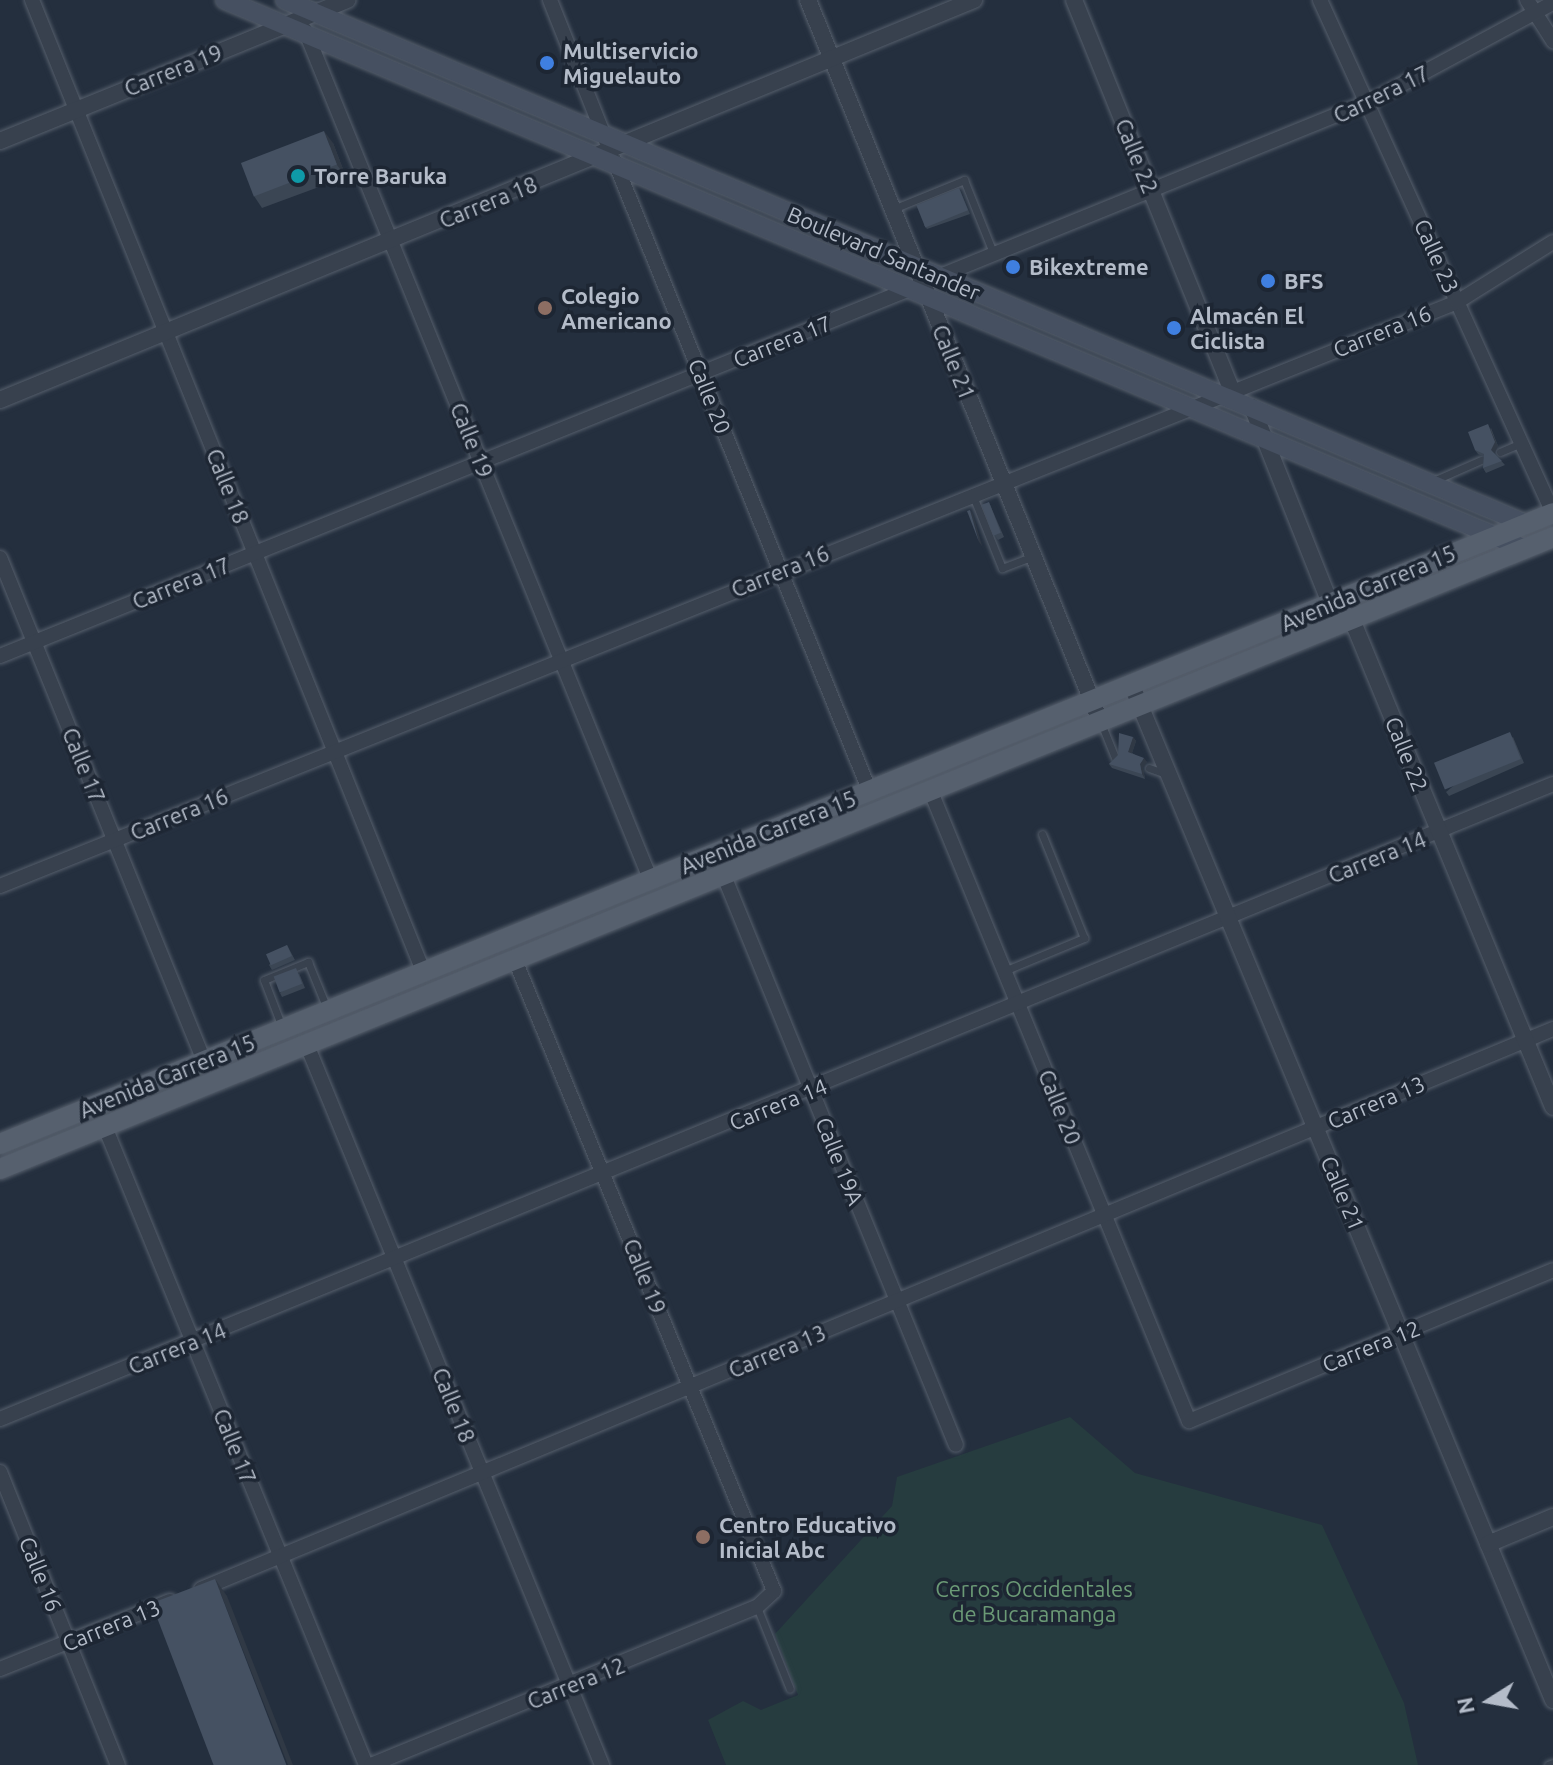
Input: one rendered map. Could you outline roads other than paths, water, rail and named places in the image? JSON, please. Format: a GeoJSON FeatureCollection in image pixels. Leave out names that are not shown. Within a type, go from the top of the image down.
{"type":"FeatureCollection","features":[{"type":"Feature","properties":{"kind":"main road","name":"Boulevard Santander"},"geometry":{"type":"LineString","coordinates":[[225,0],[297,14],[1189,408],[1525,549]]}},
{"type":"Feature","properties":{"kind":"main road","name":"Boulevard Santander"},"geometry":{"type":"LineString","coordinates":[[610,150],[915,265],[1236,398],[1526,524]]}},
{"type":"Feature","properties":{"kind":"main road","name":"Avenida Carrera 15"},"geometry":{"type":"LineString","coordinates":[[0,1144],[1331,606],[1553,513]]}},
{"type":"Feature","properties":{"kind":"main road","name":"Avenida Carrera 15"},"geometry":{"type":"LineString","coordinates":[[0,1169],[1553,537]]}},
{"type":"Feature","properties":{"kind":"street","name":"Calle 18"},"geometry":{"type":"LineString","coordinates":[[32,0],[424,973]]}},
{"type":"Feature","properties":{"kind":"street","name":"Carrera 19"},"geometry":{"type":"LineString","coordinates":[[0,141],[297,14],[347,0]]}},
{"type":"Feature","properties":{"kind":"street","name":"Calle 20"},"geometry":{"type":"LineString","coordinates":[[550,0],[870,792]]}},
{"type":"Feature","properties":{"kind":"street","name":"Calle 21"},"geometry":{"type":"LineString","coordinates":[[808,0],[915,265],[920,290],[1003,481],[1101,723]]}},
{"type":"Feature","properties":{"kind":"street","name":"Carrera 18"},"geometry":{"type":"LineString","coordinates":[[0,400],[974,0]]}},
{"type":"Feature","properties":{"kind":"street","name":"Calle 22"},"geometry":{"type":"LineString","coordinates":[[1074,0],[1236,398],[1265,440],[1331,606]]}},
{"type":"Feature","properties":{"kind":"street","name":"Calle 23"},"geometry":{"type":"LineString","coordinates":[[1320,0],[1553,513]]}},
{"type":"Feature","properties":{"kind":"street"},"geometry":{"type":"LineString","coordinates":[[1527,0],[1553,41]]}},
{"type":"Feature","properties":{"kind":"street","name":"Carrera 17"},"geometry":{"type":"LineString","coordinates":[[0,656],[701,373],[920,290],[941,276],[1367,103],[1553,3]]}},
{"type":"Feature","properties":{"kind":"street","name":"Calle 19"},"geometry":{"type":"LineString","coordinates":[[297,14],[651,881]]}},
{"type":"Feature","properties":{"kind":"street","name":"Carrera 16"},"geometry":{"type":"LineString","coordinates":[[0,886],[1003,481],[1189,408],[1236,398],[1457,302],[1553,242]]}},
{"type":"Feature","properties":{"kind":"street","name":"Calle 17"},"geometry":{"type":"LineString","coordinates":[[0,558],[204,1061]]}},
{"type":"Feature","properties":{"kind":"street"},"geometry":{"type":"LineString","coordinates":[[1331,606],[1352,621]]}},
{"type":"Feature","properties":{"kind":"street","name":"Calle 22"},"geometry":{"type":"LineString","coordinates":[[1352,621],[1553,1107]]}},
{"type":"Feature","properties":{"kind":"street","name":"Calle 21"},"geometry":{"type":"LineString","coordinates":[[1132,686],[1553,1700]]}},
{"type":"Feature","properties":{"kind":"street","name":"Carrera 14"},"geometry":{"type":"LineString","coordinates":[[0,1419],[604,1176],[1553,784]]}},
{"type":"Feature","properties":{"kind":"street","name":"Calle 20"},"geometry":{"type":"LineString","coordinates":[[931,792],[1189,1421]]}},
{"type":"Feature","properties":{"kind":"street","name":"Calle 19A"},"geometry":{"type":"LineString","coordinates":[[724,876],[956,1445]]}},
{"type":"Feature","properties":{"kind":"street","name":"Calle 19"},"geometry":{"type":"LineString","coordinates":[[515,960],[774,1591]]}},
{"type":"Feature","properties":{"kind":"street","name":"Carrera 13"},"geometry":{"type":"LineString","coordinates":[[0,1669],[281,1557],[1553,1029]]}},
{"type":"Feature","properties":{"kind":"street","name":"Calle 18"},"geometry":{"type":"LineString","coordinates":[[307,1045],[602,1765]]}},
{"type":"Feature","properties":{"kind":"street","name":"Calle 17"},"geometry":{"type":"LineString","coordinates":[[105,1127],[369,1765]]}},
{"type":"Feature","properties":{"kind":"street","name":"Carrera 12"},"geometry":{"type":"LineString","coordinates":[[1189,1421],[1553,1270]]}},
{"type":"Feature","properties":{"kind":"street","name":"Calle 16"},"geometry":{"type":"LineString","coordinates":[[0,1472],[118,1765]]}},
{"type":"Feature","properties":{"kind":"street"},"geometry":{"type":"LineString","coordinates":[[1488,1544],[1553,1517]]}},
{"type":"Feature","properties":{"kind":"street","name":"Carrera 12"},"geometry":{"type":"LineString","coordinates":[[369,1765],[570,1686],[757,1607],[774,1591]]}},
{"type":"Feature","properties":{"kind":"lane"},"geometry":{"type":"LineString","coordinates":[[893,209],[964,180],[994,255]]}},
{"type":"Feature","properties":{"kind":"lane"},"geometry":{"type":"LineString","coordinates":[[1500,452],[1521,443]]}},
{"type":"Feature","properties":{"kind":"lane"},"geometry":{"type":"LineString","coordinates":[[1429,483],[1481,460]]}},
{"type":"Feature","properties":{"kind":"lane"},"geometry":{"type":"LineString","coordinates":[[972,494],[1002,568],[1033,556]]}},
{"type":"Feature","properties":{"kind":"lane"},"geometry":{"type":"LineString","coordinates":[[1101,723],[1115,758]]}},
{"type":"Feature","properties":{"kind":"lane"},"geometry":{"type":"LineString","coordinates":[[1149,768],[1169,775]]}},
{"type":"Feature","properties":{"kind":"lane"},"geometry":{"type":"LineString","coordinates":[[1004,971],[1084,938],[1042,834]]}},
{"type":"Feature","properties":{"kind":"lane"},"geometry":{"type":"LineString","coordinates":[[283,1029],[264,980],[308,962],[328,1011]]}},
{"type":"Feature","properties":{"kind":"lane"},"geometry":{"type":"LineString","coordinates":[[757,1607],[790,1689]]}},
{"type":"Feature","properties":{"kind":"place","name":"Multiservicio Miguelauto"},"geometry":{"type":"Point","coordinates":[547,63]}},
{"type":"Feature","properties":{"kind":"place","name":"Torre Baruka"},"geometry":{"type":"Point","coordinates":[298,176]}},
{"type":"Feature","properties":{"kind":"place","name":"Bikextreme"},"geometry":{"type":"Point","coordinates":[1013,267]}},
{"type":"Feature","properties":{"kind":"place","name":"BFS"},"geometry":{"type":"Point","coordinates":[1268,281]}},
{"type":"Feature","properties":{"kind":"place","name":"Colegio Americano"},"geometry":{"type":"Point","coordinates":[545,308]}},
{"type":"Feature","properties":{"kind":"place","name":"Almacén El Ciclista"},"geometry":{"type":"Point","coordinates":[1174,328]}},
{"type":"Feature","properties":{"kind":"place","name":"Centro Educativo Inicial Abc"},"geometry":{"type":"Point","coordinates":[703,1537]}},
{"type":"Feature","properties":{"kind":"park label","name":"Cerros Occidentales de Bucaramanga"},"geometry":{"type":"Point","coordinates":[1034,1600]}}]}
